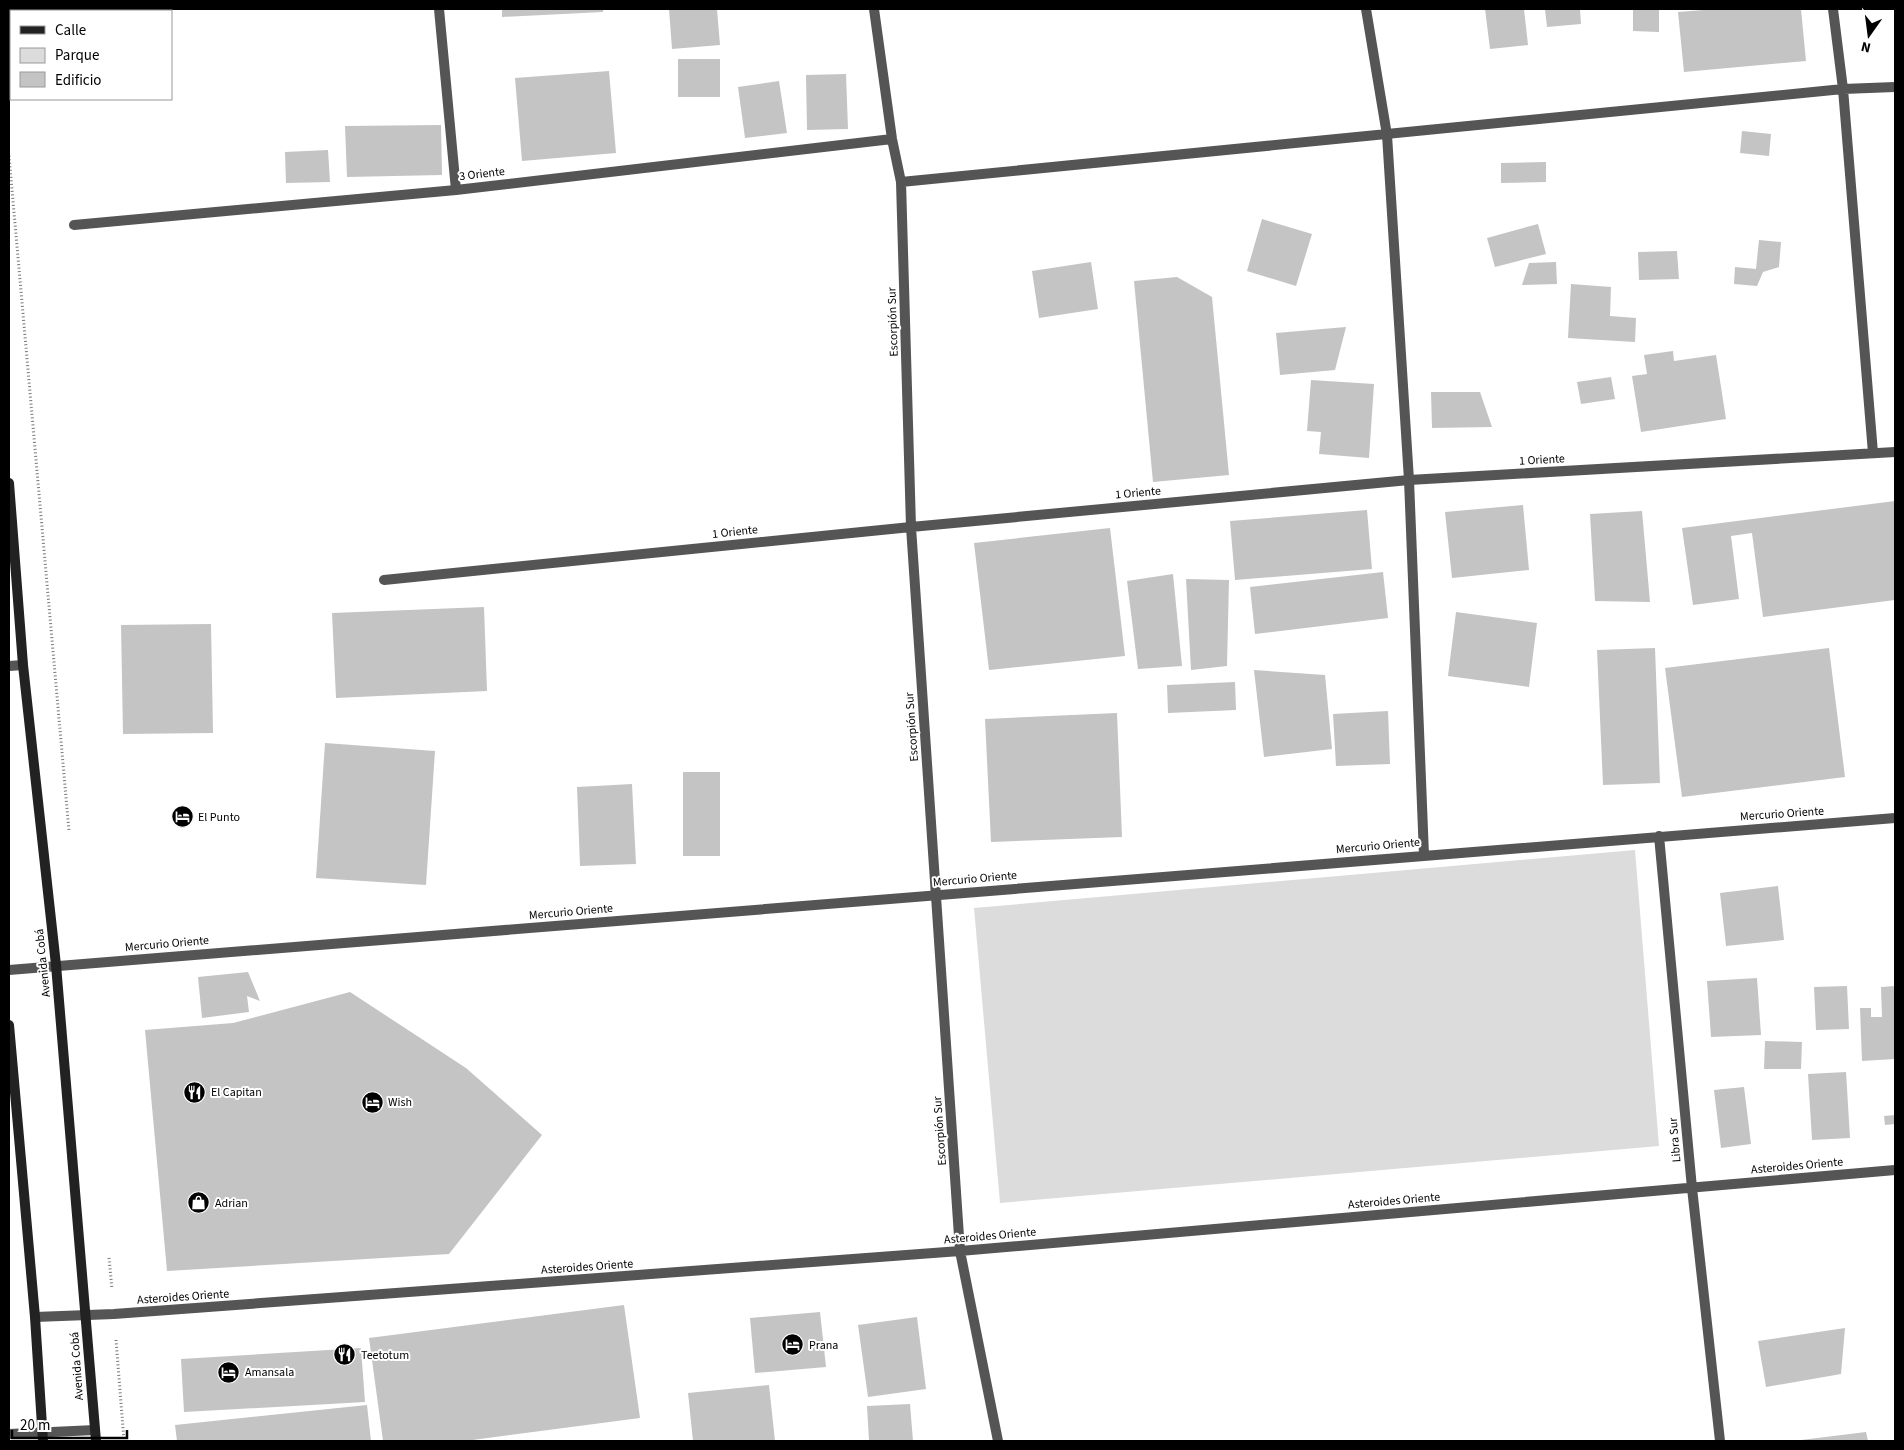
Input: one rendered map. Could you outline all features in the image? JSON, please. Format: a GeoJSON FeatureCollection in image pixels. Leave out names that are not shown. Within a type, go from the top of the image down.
{"type":"FeatureCollection","features":[{"type":"Feature","properties":{"kind":"main road","name":"Avenida Cobá"},"geometry":{"type":"LineString","coordinates":[[9,483],[24,665],[56,965],[96,1441]]}},
{"type":"Feature","properties":{"kind":"main road"},"geometry":{"type":"LineString","coordinates":[[9,1025],[36,1317],[42,1437]]}},
{"type":"Feature","properties":{"kind":"street"},"geometry":{"type":"LineString","coordinates":[[439,9],[456,190]]}},
{"type":"Feature","properties":{"kind":"street","name":"Escorpión Sur"},"geometry":{"type":"LineString","coordinates":[[874,9],[892,139],[901,182],[912,526],[960,1251],[998,1441]]}},
{"type":"Feature","properties":{"kind":"street"},"geometry":{"type":"LineString","coordinates":[[1366,9],[1387,135],[1409,480],[1424,855]]}},
{"type":"Feature","properties":{"kind":"street"},"geometry":{"type":"LineString","coordinates":[[1833,9],[1843,89],[1873,454]]}},
{"type":"Feature","properties":{"kind":"street"},"geometry":{"type":"LineString","coordinates":[[901,182],[1843,89],[1895,87]]}},
{"type":"Feature","properties":{"kind":"street","name":"3 Oriente"},"geometry":{"type":"LineString","coordinates":[[74,225],[456,190],[892,139]]}},
{"type":"Feature","properties":{"kind":"street","name":"1 Oriente"},"geometry":{"type":"LineString","coordinates":[[384,580],[912,526],[1409,480],[1895,452]]}},
{"type":"Feature","properties":{"kind":"street"},"geometry":{"type":"LineString","coordinates":[[9,666],[24,665]]}},
{"type":"Feature","properties":{"kind":"street","name":"Mercurio Oriente"},"geometry":{"type":"LineString","coordinates":[[9,970],[1895,818]]}},
{"type":"Feature","properties":{"kind":"street","name":"Libra Sur"},"geometry":{"type":"LineString","coordinates":[[1659,836],[1692,1188],[1720,1441]]}},
{"type":"Feature","properties":{"kind":"street","name":"Asteroides Oriente"},"geometry":{"type":"LineString","coordinates":[[36,1317],[114,1314],[960,1251],[1895,1170]]}},
{"type":"Feature","properties":{"kind":"street"},"geometry":{"type":"LineString","coordinates":[[9,1434],[42,1437],[94,1430]]}},
{"type":"Feature","properties":{"kind":"path"},"geometry":{"type":"LineString","coordinates":[[9,156],[70,841]]}},
{"type":"Feature","properties":{"kind":"path"},"geometry":{"type":"LineString","coordinates":[[108,1256],[124,1441]]}},
{"type":"Feature","properties":{"kind":"green space"},"geometry":{"type":"Polygon","coordinates":[[[1635,850],[1659,1146],[1000,1203],[974,908],[1635,850]]]}},
{"type":"Feature","properties":{"kind":"building"},"geometry":{"type":"Polygon","coordinates":[[[502,9],[603,9],[603,12],[502,17],[502,9]]]}},
{"type":"Feature","properties":{"kind":"building"},"geometry":{"type":"Polygon","coordinates":[[[669,9],[717,9],[720,45],[672,49],[669,9]]]}},
{"type":"Feature","properties":{"kind":"building"},"geometry":{"type":"Polygon","coordinates":[[[1485,9],[1524,9],[1528,45],[1490,49],[1485,9]]]}},
{"type":"Feature","properties":{"kind":"building"},"geometry":{"type":"Polygon","coordinates":[[[1545,9],[1580,9],[1581,24],[1547,27],[1545,9]]]}},
{"type":"Feature","properties":{"kind":"building"},"geometry":{"type":"Polygon","coordinates":[[[1633,9],[1659,9],[1659,32],[1633,31],[1633,9]]]}},
{"type":"Feature","properties":{"kind":"building"},"geometry":{"type":"Polygon","coordinates":[[[1716,9],[1801,9],[1806,61],[1684,72],[1678,12],[1716,9]]]}},
{"type":"Feature","properties":{"kind":"building"},"geometry":{"type":"Polygon","coordinates":[[[678,59],[720,59],[720,97],[678,97],[678,59]]]}},
{"type":"Feature","properties":{"kind":"building"},"geometry":{"type":"Polygon","coordinates":[[[609,71],[616,153],[522,161],[515,78],[609,71]]]}},
{"type":"Feature","properties":{"kind":"building"},"geometry":{"type":"Polygon","coordinates":[[[846,74],[848,129],[807,130],[806,75],[846,74]]]}},
{"type":"Feature","properties":{"kind":"building"},"geometry":{"type":"Polygon","coordinates":[[[779,81],[787,133],[745,138],[738,87],[779,81]]]}},
{"type":"Feature","properties":{"kind":"building"},"geometry":{"type":"Polygon","coordinates":[[[441,125],[442,175],[347,177],[345,126],[441,125]]]}},
{"type":"Feature","properties":{"kind":"building"},"geometry":{"type":"Polygon","coordinates":[[[1742,131],[1771,134],[1769,156],[1740,153],[1742,131]]]}},
{"type":"Feature","properties":{"kind":"building"},"geometry":{"type":"Polygon","coordinates":[[[328,150],[330,182],[286,183],[285,152],[328,150]]]}},
{"type":"Feature","properties":{"kind":"building"},"geometry":{"type":"Polygon","coordinates":[[[1546,162],[1546,182],[1501,183],[1501,163],[1546,162]]]}},
{"type":"Feature","properties":{"kind":"building"},"geometry":{"type":"Polygon","coordinates":[[[1262,219],[1312,234],[1296,286],[1247,271],[1262,219]]]}},
{"type":"Feature","properties":{"kind":"building"},"geometry":{"type":"Polygon","coordinates":[[[1538,224],[1546,254],[1495,267],[1487,238],[1538,224]]]}},
{"type":"Feature","properties":{"kind":"building"},"geometry":{"type":"Polygon","coordinates":[[[1759,240],[1781,242],[1779,267],[1763,272],[1757,286],[1734,284],[1735,267],[1756,269],[1759,240]]]}},
{"type":"Feature","properties":{"kind":"building"},"geometry":{"type":"Polygon","coordinates":[[[1677,251],[1679,279],[1639,280],[1638,252],[1677,251]]]}},
{"type":"Feature","properties":{"kind":"building"},"geometry":{"type":"Polygon","coordinates":[[[1091,262],[1098,309],[1039,318],[1032,271],[1091,262]]]}},
{"type":"Feature","properties":{"kind":"building"},"geometry":{"type":"Polygon","coordinates":[[[1556,262],[1557,284],[1522,285],[1529,263],[1556,262]]]}},
{"type":"Feature","properties":{"kind":"building"},"geometry":{"type":"Polygon","coordinates":[[[1177,277],[1212,297],[1229,475],[1153,482],[1134,281],[1177,277]]]}},
{"type":"Feature","properties":{"kind":"building"},"geometry":{"type":"Polygon","coordinates":[[[1571,284],[1611,287],[1610,316],[1636,318],[1635,342],[1568,338],[1571,284]]]}},
{"type":"Feature","properties":{"kind":"building"},"geometry":{"type":"Polygon","coordinates":[[[1346,327],[1335,370],[1280,375],[1276,333],[1346,327]]]}},
{"type":"Feature","properties":{"kind":"building"},"geometry":{"type":"Polygon","coordinates":[[[1673,351],[1674,361],[1716,355],[1726,419],[1641,432],[1632,376],[1647,374],[1644,355],[1673,351]]]}},
{"type":"Feature","properties":{"kind":"building"},"geometry":{"type":"Polygon","coordinates":[[[1611,377],[1615,399],[1581,404],[1577,382],[1611,377]]]}},
{"type":"Feature","properties":{"kind":"building"},"geometry":{"type":"Polygon","coordinates":[[[1311,380],[1374,384],[1369,458],[1319,454],[1321,432],[1307,431],[1311,380]]]}},
{"type":"Feature","properties":{"kind":"building"},"geometry":{"type":"Polygon","coordinates":[[[1431,392],[1480,392],[1492,427],[1432,428],[1431,392]]]}},
{"type":"Feature","properties":{"kind":"building"},"geometry":{"type":"Polygon","coordinates":[[[1895,501],[1895,600],[1763,617],[1752,533],[1731,536],[1739,599],[1693,605],[1682,528],[1895,501]]]}},
{"type":"Feature","properties":{"kind":"building"},"geometry":{"type":"Polygon","coordinates":[[[1523,505],[1529,570],[1452,578],[1445,512],[1523,505]]]}},
{"type":"Feature","properties":{"kind":"building"},"geometry":{"type":"Polygon","coordinates":[[[1367,510],[1372,569],[1235,580],[1230,521],[1367,510]]]}},
{"type":"Feature","properties":{"kind":"building"},"geometry":{"type":"Polygon","coordinates":[[[1642,511],[1650,602],[1595,601],[1590,514],[1642,511]]]}},
{"type":"Feature","properties":{"kind":"building"},"geometry":{"type":"Polygon","coordinates":[[[1110,528],[1125,656],[989,670],[974,543],[1110,528]]]}},
{"type":"Feature","properties":{"kind":"building"},"geometry":{"type":"Polygon","coordinates":[[[1383,572],[1388,618],[1255,634],[1250,587],[1383,572]]]}},
{"type":"Feature","properties":{"kind":"building"},"geometry":{"type":"Polygon","coordinates":[[[1173,574],[1182,666],[1138,669],[1127,581],[1173,574]]]}},
{"type":"Feature","properties":{"kind":"building"},"geometry":{"type":"Polygon","coordinates":[[[1186,579],[1229,580],[1227,666],[1191,670],[1186,579]]]}},
{"type":"Feature","properties":{"kind":"building"},"geometry":{"type":"Polygon","coordinates":[[[484,607],[487,691],[336,698],[332,613],[484,607]]]}},
{"type":"Feature","properties":{"kind":"building"},"geometry":{"type":"Polygon","coordinates":[[[1456,612],[1537,623],[1529,687],[1448,676],[1456,612]]]}},
{"type":"Feature","properties":{"kind":"building"},"geometry":{"type":"Polygon","coordinates":[[[211,624],[213,733],[123,734],[121,625],[211,624]]]}},
{"type":"Feature","properties":{"kind":"building"},"geometry":{"type":"Polygon","coordinates":[[[1655,648],[1660,783],[1603,785],[1597,650],[1655,648]]]}},
{"type":"Feature","properties":{"kind":"building"},"geometry":{"type":"Polygon","coordinates":[[[1829,648],[1845,777],[1682,797],[1665,668],[1829,648]]]}},
{"type":"Feature","properties":{"kind":"building"},"geometry":{"type":"Polygon","coordinates":[[[1254,670],[1325,675],[1332,749],[1264,757],[1254,670]]]}},
{"type":"Feature","properties":{"kind":"building"},"geometry":{"type":"Polygon","coordinates":[[[1235,682],[1236,710],[1168,713],[1167,685],[1235,682]]]}},
{"type":"Feature","properties":{"kind":"building"},"geometry":{"type":"Polygon","coordinates":[[[1388,711],[1390,764],[1336,766],[1333,714],[1388,711]]]}},
{"type":"Feature","properties":{"kind":"building"},"geometry":{"type":"Polygon","coordinates":[[[1117,713],[1122,837],[991,842],[985,719],[1117,713]]]}},
{"type":"Feature","properties":{"kind":"building"},"geometry":{"type":"Polygon","coordinates":[[[325,743],[435,751],[426,885],[316,878],[325,743]]]}},
{"type":"Feature","properties":{"kind":"building"},"geometry":{"type":"Polygon","coordinates":[[[683,772],[720,772],[720,856],[683,856],[683,772]]]}},
{"type":"Feature","properties":{"kind":"building"},"geometry":{"type":"Polygon","coordinates":[[[632,784],[636,864],[580,866],[577,787],[632,784]]]}},
{"type":"Feature","properties":{"kind":"building"},"geometry":{"type":"Polygon","coordinates":[[[1778,886],[1784,940],[1726,946],[1720,893],[1778,886]]]}},
{"type":"Feature","properties":{"kind":"building"},"geometry":{"type":"Polygon","coordinates":[[[248,972],[260,1001],[247,996],[249,1012],[202,1018],[198,977],[248,972]]]}},
{"type":"Feature","properties":{"kind":"building"},"geometry":{"type":"Polygon","coordinates":[[[1757,978],[1761,1035],[1711,1037],[1707,981],[1757,978]]]}},
{"type":"Feature","properties":{"kind":"building"},"geometry":{"type":"Polygon","coordinates":[[[1847,986],[1849,1029],[1816,1030],[1814,987],[1847,986]]]}},
{"type":"Feature","properties":{"kind":"building"},"geometry":{"type":"Polygon","coordinates":[[[1895,986],[1895,1059],[1862,1061],[1860,1008],[1871,1008],[1871,1017],[1882,1017],[1881,987],[1895,986]]]}},
{"type":"Feature","properties":{"kind":"building","name":"Wish"},"geometry":{"type":"Polygon","coordinates":[[[350,992],[466,1068],[542,1135],[449,1254],[167,1271],[145,1030],[233,1023],[350,992]]]}},
{"type":"Feature","properties":{"kind":"building"},"geometry":{"type":"Polygon","coordinates":[[[1765,1041],[1802,1042],[1801,1069],[1764,1069],[1765,1041]]]}},
{"type":"Feature","properties":{"kind":"building"},"geometry":{"type":"Polygon","coordinates":[[[1846,1072],[1850,1138],[1812,1140],[1808,1074],[1846,1072]]]}},
{"type":"Feature","properties":{"kind":"building"},"geometry":{"type":"Polygon","coordinates":[[[1744,1087],[1751,1144],[1721,1148],[1714,1090],[1744,1087]]]}},
{"type":"Feature","properties":{"kind":"building"},"geometry":{"type":"Polygon","coordinates":[[[1895,1115],[1895,1124],[1885,1125],[1884,1116],[1895,1115]]]}},
{"type":"Feature","properties":{"kind":"building"},"geometry":{"type":"Polygon","coordinates":[[[624,1305],[640,1418],[465,1441],[383,1441],[369,1338],[624,1305]]]}},
{"type":"Feature","properties":{"kind":"building"},"geometry":{"type":"Polygon","coordinates":[[[820,1312],[826,1367],[755,1373],[750,1318],[820,1312]]]}},
{"type":"Feature","properties":{"kind":"building"},"geometry":{"type":"Polygon","coordinates":[[[917,1317],[926,1389],[868,1397],[858,1325],[917,1317]]]}},
{"type":"Feature","properties":{"kind":"building"},"geometry":{"type":"Polygon","coordinates":[[[1845,1328],[1841,1374],[1766,1387],[1758,1341],[1845,1328]]]}},
{"type":"Feature","properties":{"kind":"building"},"geometry":{"type":"Polygon","coordinates":[[[361,1348],[365,1402],[184,1412],[181,1359],[361,1348]]]}},
{"type":"Feature","properties":{"kind":"building"},"geometry":{"type":"Polygon","coordinates":[[[769,1385],[775,1441],[693,1441],[688,1393],[769,1385]]]}},
{"type":"Feature","properties":{"kind":"building"},"geometry":{"type":"Polygon","coordinates":[[[910,1404],[913,1441],[869,1441],[867,1406],[910,1404]]]}},
{"type":"Feature","properties":{"kind":"building"},"geometry":{"type":"Polygon","coordinates":[[[367,1405],[371,1441],[177,1441],[175,1425],[367,1405]]]}},
{"type":"Feature","properties":{"kind":"building"},"geometry":{"type":"Polygon","coordinates":[[[1866,1432],[1868,1441],[1801,1441],[1801,1440],[1866,1432]]]}},
{"type":"Feature","properties":{"kind":"place","name":"El Punto"},"geometry":{"type":"Point","coordinates":[182,817]}},
{"type":"Feature","properties":{"kind":"place","name":"El Capitan"},"geometry":{"type":"Point","coordinates":[195,1092]}},
{"type":"Feature","properties":{"kind":"place","name":"Wish"},"geometry":{"type":"Point","coordinates":[372,1102]}},
{"type":"Feature","properties":{"kind":"place","name":"Adrian"},"geometry":{"type":"Point","coordinates":[199,1203]}},
{"type":"Feature","properties":{"kind":"place","name":"Prana"},"geometry":{"type":"Point","coordinates":[793,1345]}},
{"type":"Feature","properties":{"kind":"place","name":"Teetotum"},"geometry":{"type":"Point","coordinates":[345,1355]}},
{"type":"Feature","properties":{"kind":"place","name":"Amansala"},"geometry":{"type":"Point","coordinates":[229,1372]}}]}
